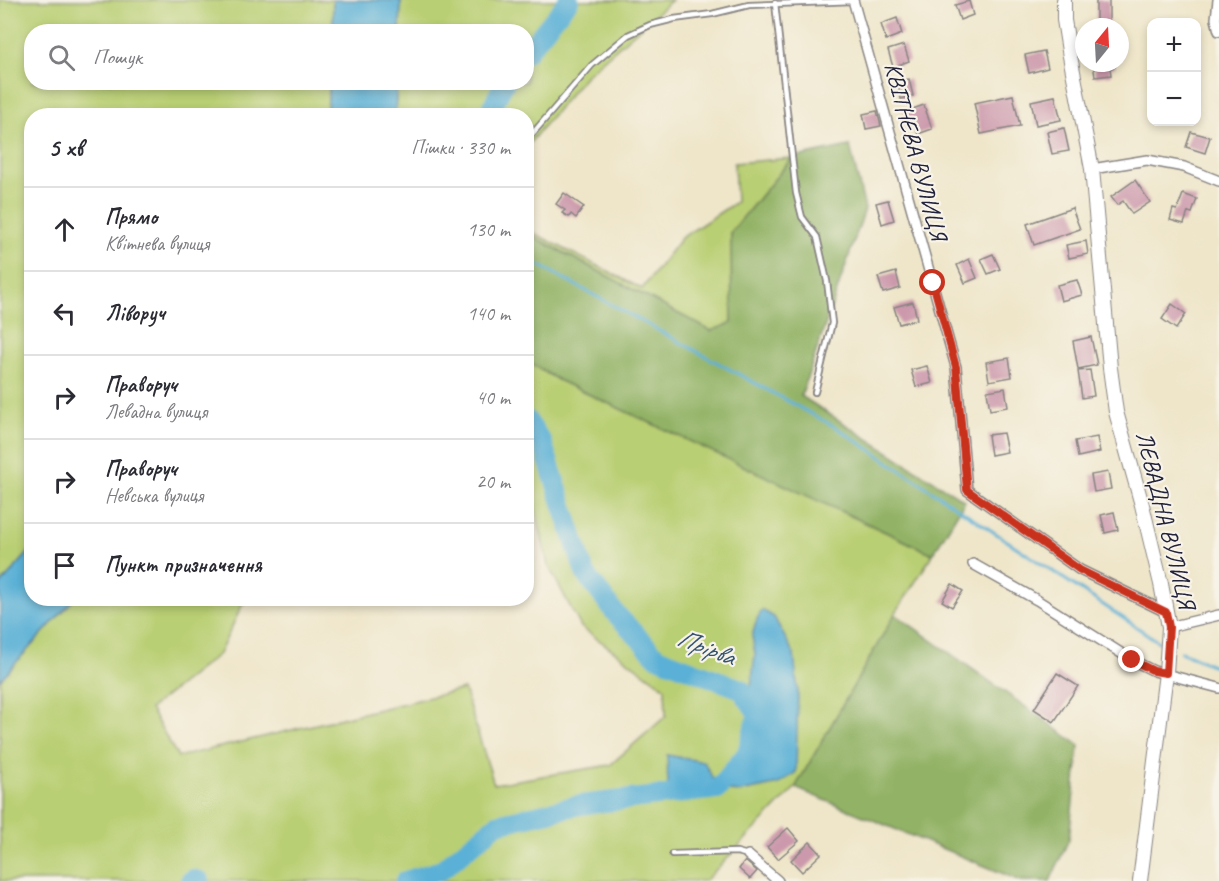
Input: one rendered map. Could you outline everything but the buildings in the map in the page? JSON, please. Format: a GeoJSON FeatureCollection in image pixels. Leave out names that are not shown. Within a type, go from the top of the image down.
{"type":"FeatureCollection","features":[{"type":"Feature","properties":{"kind":"street","name":"КВІТНЕВА ВУЛИЦЯ"},"geometry":{"type":"LineString","coordinates":[[856,0],[956,367],[967,490],[1080,570],[1166,612]]}},
{"type":"Feature","properties":{"kind":"street","name":"ЛЕВАДНА ВУЛИЦЯ"},"geometry":{"type":"LineString","coordinates":[[1064,0],[1067,40],[1092,169],[1116,412],[1145,517],[1169,627],[1166,673],[1140,881]]}},
{"type":"Feature","properties":{"kind":"street"},"geometry":{"type":"LineString","coordinates":[[1218,0],[1216,19],[1219,30]]}},
{"type":"Feature","properties":{"kind":"street"},"geometry":{"type":"LineString","coordinates":[[1092,169],[1148,160],[1184,167],[1219,181]]}},
{"type":"Feature","properties":{"kind":"street"},"geometry":{"type":"LineString","coordinates":[[973,564],[1037,600],[1132,660],[1154,671],[1219,688]]}},
{"type":"Feature","properties":{"kind":"street"},"geometry":{"type":"LineString","coordinates":[[1169,627],[1219,615]]}},
{"type":"Feature","properties":{"kind":"street"},"geometry":{"type":"LineString","coordinates":[[748,855],[778,881]]}},
{"type":"Feature","properties":{"kind":"lane"},"geometry":{"type":"LineString","coordinates":[[534,132],[592,64],[628,35],[650,25],[749,5],[856,0]]}},
{"type":"Feature","properties":{"kind":"lane"},"geometry":{"type":"LineString","coordinates":[[776,3],[796,193],[802,217],[817,237],[827,281],[832,323],[815,392]]}},
{"type":"Feature","properties":{"kind":"lane"},"geometry":{"type":"LineString","coordinates":[[672,854],[737,852],[748,855]]}},
{"type":"Feature","properties":{"kind":"green space"},"geometry":{"type":"Polygon","coordinates":[[[0,0],[333,0],[333,24],[24,24],[24,90],[329,90],[327,108],[24,108],[24,558],[0,585],[0,0]]]}},
{"type":"Feature","properties":{"kind":"green space"},"geometry":{"type":"Polygon","coordinates":[[[401,0],[672,0],[587,74],[534,138],[534,108],[395,108],[397,90],[534,90],[534,24],[400,24],[401,0]]]}},
{"type":"Feature","properties":{"kind":"green space"},"geometry":{"type":"Polygon","coordinates":[[[850,146],[865,209],[801,396],[965,501],[933,554],[558,380],[534,365],[534,237],[711,331],[732,323],[731,232],[792,158],[850,146]]]}},
{"type":"Feature","properties":{"kind":"green space"},"geometry":{"type":"Polygon","coordinates":[[[792,158],[731,232],[732,323],[711,331],[534,237],[534,233],[642,289],[681,238],[736,202],[734,163],[792,158]]]}},
{"type":"Feature","properties":{"kind":"green space"},"geometry":{"type":"Polygon","coordinates":[[[534,365],[558,380],[933,554],[895,614],[795,788],[705,881],[0,881],[0,680],[68,606],[242,606],[219,654],[150,709],[178,757],[464,689],[494,784],[610,765],[666,716],[665,688],[581,627],[548,565],[534,503],[534,365]]]}},
{"type":"Feature","properties":{"kind":"green space"},"geometry":{"type":"Polygon","coordinates":[[[895,614],[1079,745],[1069,839],[1050,881],[1021,881],[795,788],[895,614]]]}},
{"type":"Feature","properties":{"kind":"water"},"geometry":{"type":"Polygon","coordinates":[[[333,0],[401,0],[400,24],[333,24],[333,0]]]}},
{"type":"Feature","properties":{"kind":"water"},"geometry":{"type":"Polygon","coordinates":[[[329,90],[397,90],[395,108],[327,108],[329,90]]]}},
{"type":"Feature","properties":{"kind":"water"},"geometry":{"type":"Polygon","coordinates":[[[24,558],[24,606],[68,606],[0,680],[0,585],[24,558]]]}},
{"type":"Feature","properties":{"kind":"water"},"geometry":{"type":"Polygon","coordinates":[[[762,610],[774,617],[794,654],[798,692],[796,772],[779,784],[741,792],[727,791],[700,800],[683,790],[668,789],[667,755],[704,762],[713,779],[732,779],[743,765],[755,740],[748,712],[755,654],[752,636],[762,610]]]}},
{"type":"Feature","properties":{"kind":"waterway","name":"Прірва"},"geometry":{"type":"LineString","coordinates":[[534,43],[569,0]]}},
{"type":"Feature","properties":{"kind":"waterway","name":"Прірва"},"geometry":{"type":"LineString","coordinates":[[491,108],[501,90]]}},
{"type":"Feature","properties":{"kind":"waterway"},"geometry":{"type":"LineString","coordinates":[[534,262],[839,429],[1159,642]]}},
{"type":"Feature","properties":{"kind":"waterway","name":"Прірва"},"geometry":{"type":"LineString","coordinates":[[405,881],[441,870],[497,824],[579,805],[718,789],[747,753],[758,714],[741,689],[657,657],[616,614],[585,573],[542,442],[534,430]]}},
{"type":"Feature","properties":{"kind":"waterway"},"geometry":{"type":"LineString","coordinates":[[1181,652],[1219,668]]}},
{"type":"Feature","properties":{"kind":"waterway","name":"Прірва"},"geometry":{"type":"LineString","coordinates":[[190,881],[193,879],[200,881]]}},
{"type":"Feature","properties":{"kind":"route"},"geometry":{"type":"LineString","coordinates":[[933,283],[956,367],[967,490],[1080,570],[1166,612],[1169,627],[1166,673],[1154,671],[1132,660]]}}]}
